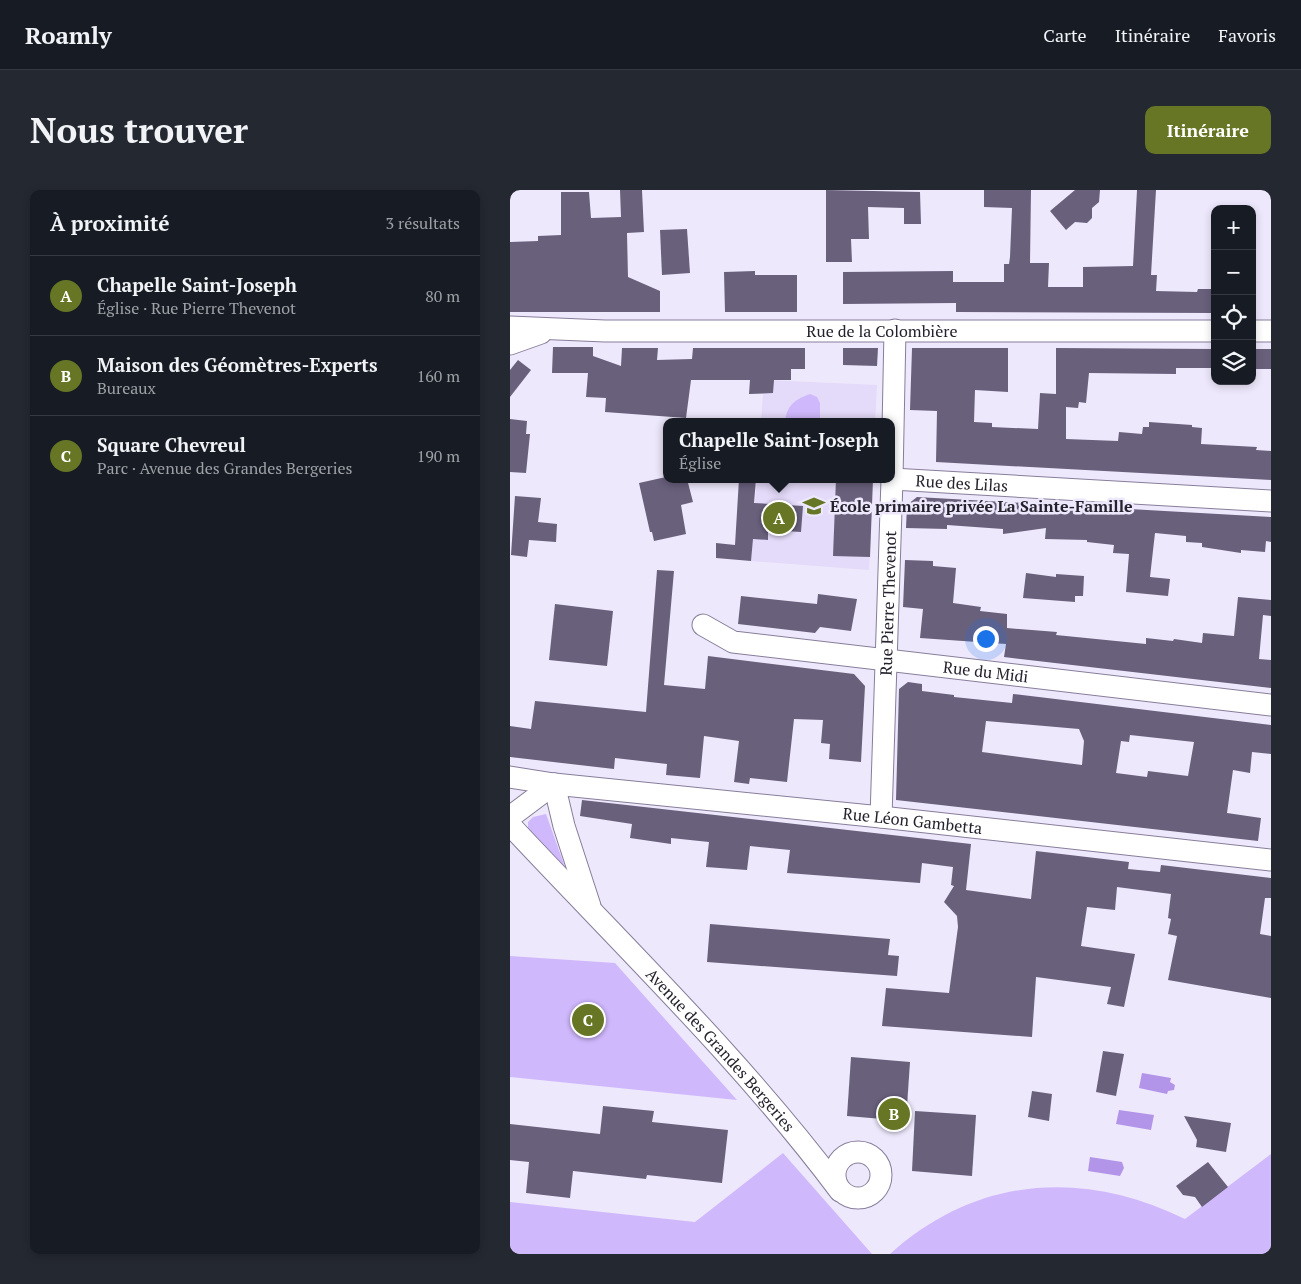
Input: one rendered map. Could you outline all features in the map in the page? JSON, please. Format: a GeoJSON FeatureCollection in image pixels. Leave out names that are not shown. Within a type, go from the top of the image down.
{"type":"FeatureCollection","features":[{"type":"Feature","properties":{"kind":"street","name":"Rue de la Colombière"},"geometry":{"type":"LineString","coordinates":[[510,327],[551,330],[1211,331]]}},
{"type":"Feature","properties":{"kind":"street","name":"Rue de la Colombière"},"geometry":{"type":"LineString","coordinates":[[510,344],[551,330]]}},
{"type":"Feature","properties":{"kind":"street","name":"Rue Pierre Thevenot"},"geometry":{"type":"LineString","coordinates":[[893,418],[894,330]]}},
{"type":"Feature","properties":{"kind":"street"},"geometry":{"type":"LineString","coordinates":[[1256,331],[1271,331]]}},
{"type":"Feature","properties":{"kind":"street","name":"Rue des Lilas"},"geometry":{"type":"LineString","coordinates":[[895,479],[1271,501]]}},
{"type":"Feature","properties":{"kind":"street","name":"Rue Pierre Thevenot"},"geometry":{"type":"LineString","coordinates":[[881,817],[892,483]]}},
{"type":"Feature","properties":{"kind":"street","name":"Rue du Midi"},"geometry":{"type":"LineString","coordinates":[[703,625],[733,642],[1271,706]]}},
{"type":"Feature","properties":{"kind":"street","name":"Rue Léon Gambetta"},"geometry":{"type":"LineString","coordinates":[[510,777],[554,784],[881,817],[1271,860]]}},
{"type":"Feature","properties":{"kind":"street"},"geometry":{"type":"LineString","coordinates":[[510,817],[554,784]]}},
{"type":"Feature","properties":{"kind":"street","name":"Avenue des Grandes Bergeries"},"geometry":{"type":"LineString","coordinates":[[554,784],[564,826],[592,913]]}},
{"type":"Feature","properties":{"kind":"street","name":"Avenue des Grandes Bergeries"},"geometry":{"type":"LineString","coordinates":[[510,825],[690,1016],[804,1142],[840,1191]]}},
{"type":"Feature","properties":{"kind":"shaded area"},"geometry":{"type":"Polygon","coordinates":[[[764,380],[877,385],[875,418],[761,418],[764,380]]]}},
{"type":"Feature","properties":{"kind":"shaded area"},"geometry":{"type":"Polygon","coordinates":[[[810,394],[817,397],[820,403],[820,418],[786,418],[792,404],[810,394]]]}},
{"type":"Feature","properties":{"kind":"shaded area","name":"École primaire privée La Sainte-Famille"},"geometry":{"type":"Polygon","coordinates":[[[757,483],[873,483],[869,570],[751,561],[757,483]]]}},
{"type":"Feature","properties":{"kind":"shaded area"},"geometry":{"type":"Polygon","coordinates":[[[546,814],[565,867],[528,829],[528,822],[533,817],[546,814]]]}},
{"type":"Feature","properties":{"kind":"shaded area"},"geometry":{"type":"Polygon","coordinates":[[[510,956],[615,963],[737,1100],[510,1077],[510,956]]]}},
{"type":"Feature","properties":{"kind":"shaded area"},"geometry":{"type":"Polygon","coordinates":[[[1142,1073],[1171,1078],[1170,1082],[1175,1085],[1174,1090],[1168,1091],[1167,1094],[1139,1088],[1142,1073]]]}},
{"type":"Feature","properties":{"kind":"shaded area"},"geometry":{"type":"Polygon","coordinates":[[[1119,1110],[1154,1115],[1151,1130],[1116,1124],[1119,1110]]]}},
{"type":"Feature","properties":{"kind":"shaded area"},"geometry":{"type":"Polygon","coordinates":[[[783,1153],[872,1254],[510,1254],[510,1202],[695,1222],[783,1153]]]}},
{"type":"Feature","properties":{"kind":"shaded area"},"geometry":{"type":"Polygon","coordinates":[[[1271,1154],[1271,1249],[1264,1254],[890,1254],[923,1228],[958,1209],[995,1195],[1032,1188],[1070,1188],[1108,1192],[1147,1203],[1185,1219],[1271,1154]]]}},
{"type":"Feature","properties":{"kind":"shaded area"},"geometry":{"type":"Polygon","coordinates":[[[1090,1157],[1122,1162],[1124,1168],[1120,1176],[1088,1171],[1090,1157]]]}},
{"type":"Feature","properties":{"kind":"building"},"geometry":{"type":"Polygon","coordinates":[[[620,190],[642,190],[644,232],[627,233],[628,277],[660,291],[660,312],[510,312],[510,242],[538,241],[538,236],[561,235],[561,192],[589,192],[591,218],[621,217],[620,190]]]}},
{"type":"Feature","properties":{"kind":"building"},"geometry":{"type":"Polygon","coordinates":[[[826,190],[920,192],[921,224],[904,224],[904,208],[868,207],[869,239],[851,239],[852,262],[826,262],[826,190]]]}},
{"type":"Feature","properties":{"kind":"building"},"geometry":{"type":"Polygon","coordinates":[[[984,190],[1031,190],[1030,263],[1049,263],[1048,287],[1083,287],[1083,267],[1133,266],[1137,190],[1156,190],[1151,275],[1157,275],[1156,291],[1197,292],[1198,289],[1211,289],[1211,313],[956,312],[956,303],[843,304],[843,272],[953,271],[953,282],[1004,282],[1004,264],[1009,264],[1010,257],[1012,208],[984,207],[984,190]]]}},
{"type":"Feature","properties":{"kind":"building"},"geometry":{"type":"Polygon","coordinates":[[[1075,190],[1100,190],[1099,202],[1092,208],[1092,218],[1087,223],[1075,222],[1066,230],[1050,211],[1075,190]]]}},
{"type":"Feature","properties":{"kind":"building"},"geometry":{"type":"Polygon","coordinates":[[[687,229],[690,273],[662,275],[660,230],[687,229]]]}},
{"type":"Feature","properties":{"kind":"building"},"geometry":{"type":"Polygon","coordinates":[[[755,271],[755,275],[797,275],[797,312],[725,312],[724,272],[755,271]]]}},
{"type":"Feature","properties":{"kind":"building"},"geometry":{"type":"Polygon","coordinates":[[[553,347],[593,347],[593,356],[621,366],[622,348],[658,348],[657,360],[692,359],[693,348],[805,348],[805,369],[791,369],[791,380],[774,380],[773,393],[749,394],[750,380],[691,380],[686,418],[605,412],[606,398],[586,397],[588,373],[552,373],[553,347]]]}},
{"type":"Feature","properties":{"kind":"building"},"geometry":{"type":"Polygon","coordinates":[[[843,348],[878,348],[877,366],[843,365],[843,348]]]}},
{"type":"Feature","properties":{"kind":"building"},"geometry":{"type":"Polygon","coordinates":[[[912,348],[1008,348],[1008,392],[975,390],[974,422],[992,423],[992,427],[1038,429],[1040,393],[1056,394],[1056,348],[1211,349],[1211,368],[1176,368],[1176,374],[1089,373],[1086,403],[1079,402],[1078,408],[1066,407],[1066,439],[1118,441],[1119,432],[1142,434],[1143,427],[1149,427],[1149,422],[1192,425],[1192,427],[1202,428],[1201,444],[1257,447],[1256,450],[1271,451],[1271,480],[936,462],[937,411],[910,410],[912,348]]]}},
{"type":"Feature","properties":{"kind":"building"},"geometry":{"type":"Polygon","coordinates":[[[1256,349],[1271,349],[1271,369],[1256,369],[1256,349]]]}},
{"type":"Feature","properties":{"kind":"building"},"geometry":{"type":"Polygon","coordinates":[[[518,360],[531,370],[510,397],[510,370],[518,360]]]}},
{"type":"Feature","properties":{"kind":"building"},"geometry":{"type":"Polygon","coordinates":[[[510,419],[527,421],[526,434],[530,434],[526,473],[510,472],[510,419]]]}},
{"type":"Feature","properties":{"kind":"building"},"geometry":{"type":"Polygon","coordinates":[[[663,478],[663,483],[688,483],[693,502],[681,505],[686,534],[654,541],[652,532],[650,532],[639,483],[663,478]]]}},
{"type":"Feature","properties":{"kind":"building"},"geometry":{"type":"Polygon","coordinates":[[[739,483],[756,483],[754,503],[803,506],[801,532],[768,530],[768,540],[753,539],[751,561],[716,558],[716,543],[735,545],[739,483]]]}},
{"type":"Feature","properties":{"kind":"building"},"geometry":{"type":"Polygon","coordinates":[[[836,483],[873,483],[870,557],[833,556],[836,483]]]}},
{"type":"Feature","properties":{"kind":"building"},"geometry":{"type":"Polygon","coordinates":[[[515,496],[541,498],[538,522],[557,524],[556,542],[529,540],[527,557],[511,555],[515,496]]]}},
{"type":"Feature","properties":{"kind":"building"},"geometry":{"type":"Polygon","coordinates":[[[917,497],[1271,517],[1271,542],[1266,541],[1265,552],[1241,550],[1241,553],[1202,547],[1202,543],[1186,542],[1186,536],[1155,533],[1150,577],[1170,579],[1168,596],[1126,592],[1129,554],[1113,553],[1114,545],[1087,542],[1087,540],[1045,539],[1046,528],[1003,534],[1003,529],[947,525],[947,529],[906,528],[907,505],[917,497]]]}},
{"type":"Feature","properties":{"kind":"building"},"geometry":{"type":"Polygon","coordinates":[[[905,560],[933,561],[933,566],[956,568],[953,603],[981,607],[980,611],[1007,614],[1007,628],[1057,632],[1056,635],[1146,644],[1146,638],[1202,643],[1203,633],[1234,636],[1238,597],[1271,600],[1271,616],[1263,615],[1259,659],[1271,660],[1271,688],[1004,657],[1006,644],[920,638],[923,609],[903,607],[905,560]]]}},
{"type":"Feature","properties":{"kind":"building"},"geometry":{"type":"Polygon","coordinates":[[[657,570],[674,571],[664,685],[705,689],[708,656],[854,674],[865,686],[861,762],[829,759],[830,744],[821,743],[823,720],[794,719],[787,782],[750,778],[749,784],[734,782],[739,741],[704,736],[700,778],[666,775],[667,764],[615,758],[614,769],[510,757],[510,726],[531,729],[535,701],[646,712],[657,570]]]}},
{"type":"Feature","properties":{"kind":"building"},"geometry":{"type":"Polygon","coordinates":[[[1026,573],[1056,577],[1056,574],[1084,576],[1083,596],[1075,596],[1075,602],[1023,598],[1026,573]]]}},
{"type":"Feature","properties":{"kind":"building"},"geometry":{"type":"Polygon","coordinates":[[[818,594],[857,599],[851,631],[820,627],[815,633],[738,624],[741,596],[817,604],[818,594]]]}},
{"type":"Feature","properties":{"kind":"building"},"geometry":{"type":"Polygon","coordinates":[[[555,604],[613,611],[607,666],[549,660],[555,604]]]}},
{"type":"Feature","properties":{"kind":"building"},"geometry":{"type":"Polygon","coordinates":[[[908,682],[922,684],[922,691],[954,695],[954,697],[1012,703],[1013,694],[1271,725],[1271,754],[1252,752],[1250,773],[1233,770],[1227,813],[1261,818],[1258,841],[896,800],[899,689],[908,682]],[[986,721],[982,752],[1082,765],[1084,741],[1079,729],[986,721]],[[1130,735],[1129,742],[1121,741],[1116,773],[1147,777],[1148,771],[1188,776],[1194,742],[1130,735]]]}},
{"type":"Feature","properties":{"kind":"building"},"geometry":{"type":"Polygon","coordinates":[[[582,800],[971,844],[966,890],[1031,899],[1036,851],[1129,862],[1128,869],[1160,872],[1161,865],[1271,878],[1271,898],[1265,898],[1260,934],[1271,936],[1271,998],[1168,980],[1177,936],[1168,934],[1171,919],[1168,918],[1171,894],[1117,887],[1115,910],[1087,907],[1081,946],[1135,954],[1124,1007],[1107,1004],[1111,987],[1036,977],[1032,1037],[882,1026],[886,988],[949,993],[958,927],[957,916],[944,902],[954,886],[951,885],[953,867],[922,863],[920,883],[787,873],[790,850],[750,846],[747,870],[706,867],[709,842],[671,838],[671,844],[630,838],[632,824],[580,816],[582,800]]]}},
{"type":"Feature","properties":{"kind":"building"},"geometry":{"type":"Polygon","coordinates":[[[710,924],[890,939],[888,955],[899,956],[897,976],[707,962],[710,924]]]}},
{"type":"Feature","properties":{"kind":"building"},"geometry":{"type":"Polygon","coordinates":[[[1103,1051],[1124,1054],[1116,1096],[1096,1092],[1103,1051]]]}},
{"type":"Feature","properties":{"kind":"building"},"geometry":{"type":"Polygon","coordinates":[[[851,1057],[910,1062],[906,1121],[847,1116],[851,1057]]]}},
{"type":"Feature","properties":{"kind":"building"},"geometry":{"type":"Polygon","coordinates":[[[1032,1091],[1052,1094],[1049,1121],[1028,1117],[1032,1091]]]}},
{"type":"Feature","properties":{"kind":"building"},"geometry":{"type":"Polygon","coordinates":[[[603,1106],[654,1111],[652,1122],[728,1130],[722,1183],[647,1175],[646,1179],[573,1171],[570,1198],[526,1193],[529,1162],[510,1160],[510,1124],[600,1134],[603,1106]]]}},
{"type":"Feature","properties":{"kind":"building"},"geometry":{"type":"Polygon","coordinates":[[[915,1111],[976,1115],[972,1176],[912,1171],[915,1111]]]}},
{"type":"Feature","properties":{"kind":"building"},"geometry":{"type":"Polygon","coordinates":[[[1184,1116],[1231,1123],[1226,1152],[1196,1147],[1197,1140],[1184,1116]]]}},
{"type":"Feature","properties":{"kind":"building"},"geometry":{"type":"Polygon","coordinates":[[[1208,1162],[1228,1187],[1202,1207],[1195,1197],[1183,1195],[1176,1186],[1208,1162]]]}},
{"type":"Feature","properties":{"kind":"place","name":"École primaire privée La Sainte-Famille"},"geometry":{"type":"Point","coordinates":[814,506]}},
{"type":"Feature","properties":{"kind":"place","name":"Chapelle Saint-Joseph"},"geometry":{"type":"Point","coordinates":[779,518]}},
{"type":"Feature","properties":{"kind":"place","name":"Square Chevreul"},"geometry":{"type":"Point","coordinates":[588,1020]}},
{"type":"Feature","properties":{"kind":"place","name":"Maison des Géomètres-Experts"},"geometry":{"type":"Point","coordinates":[894,1114]}}]}
